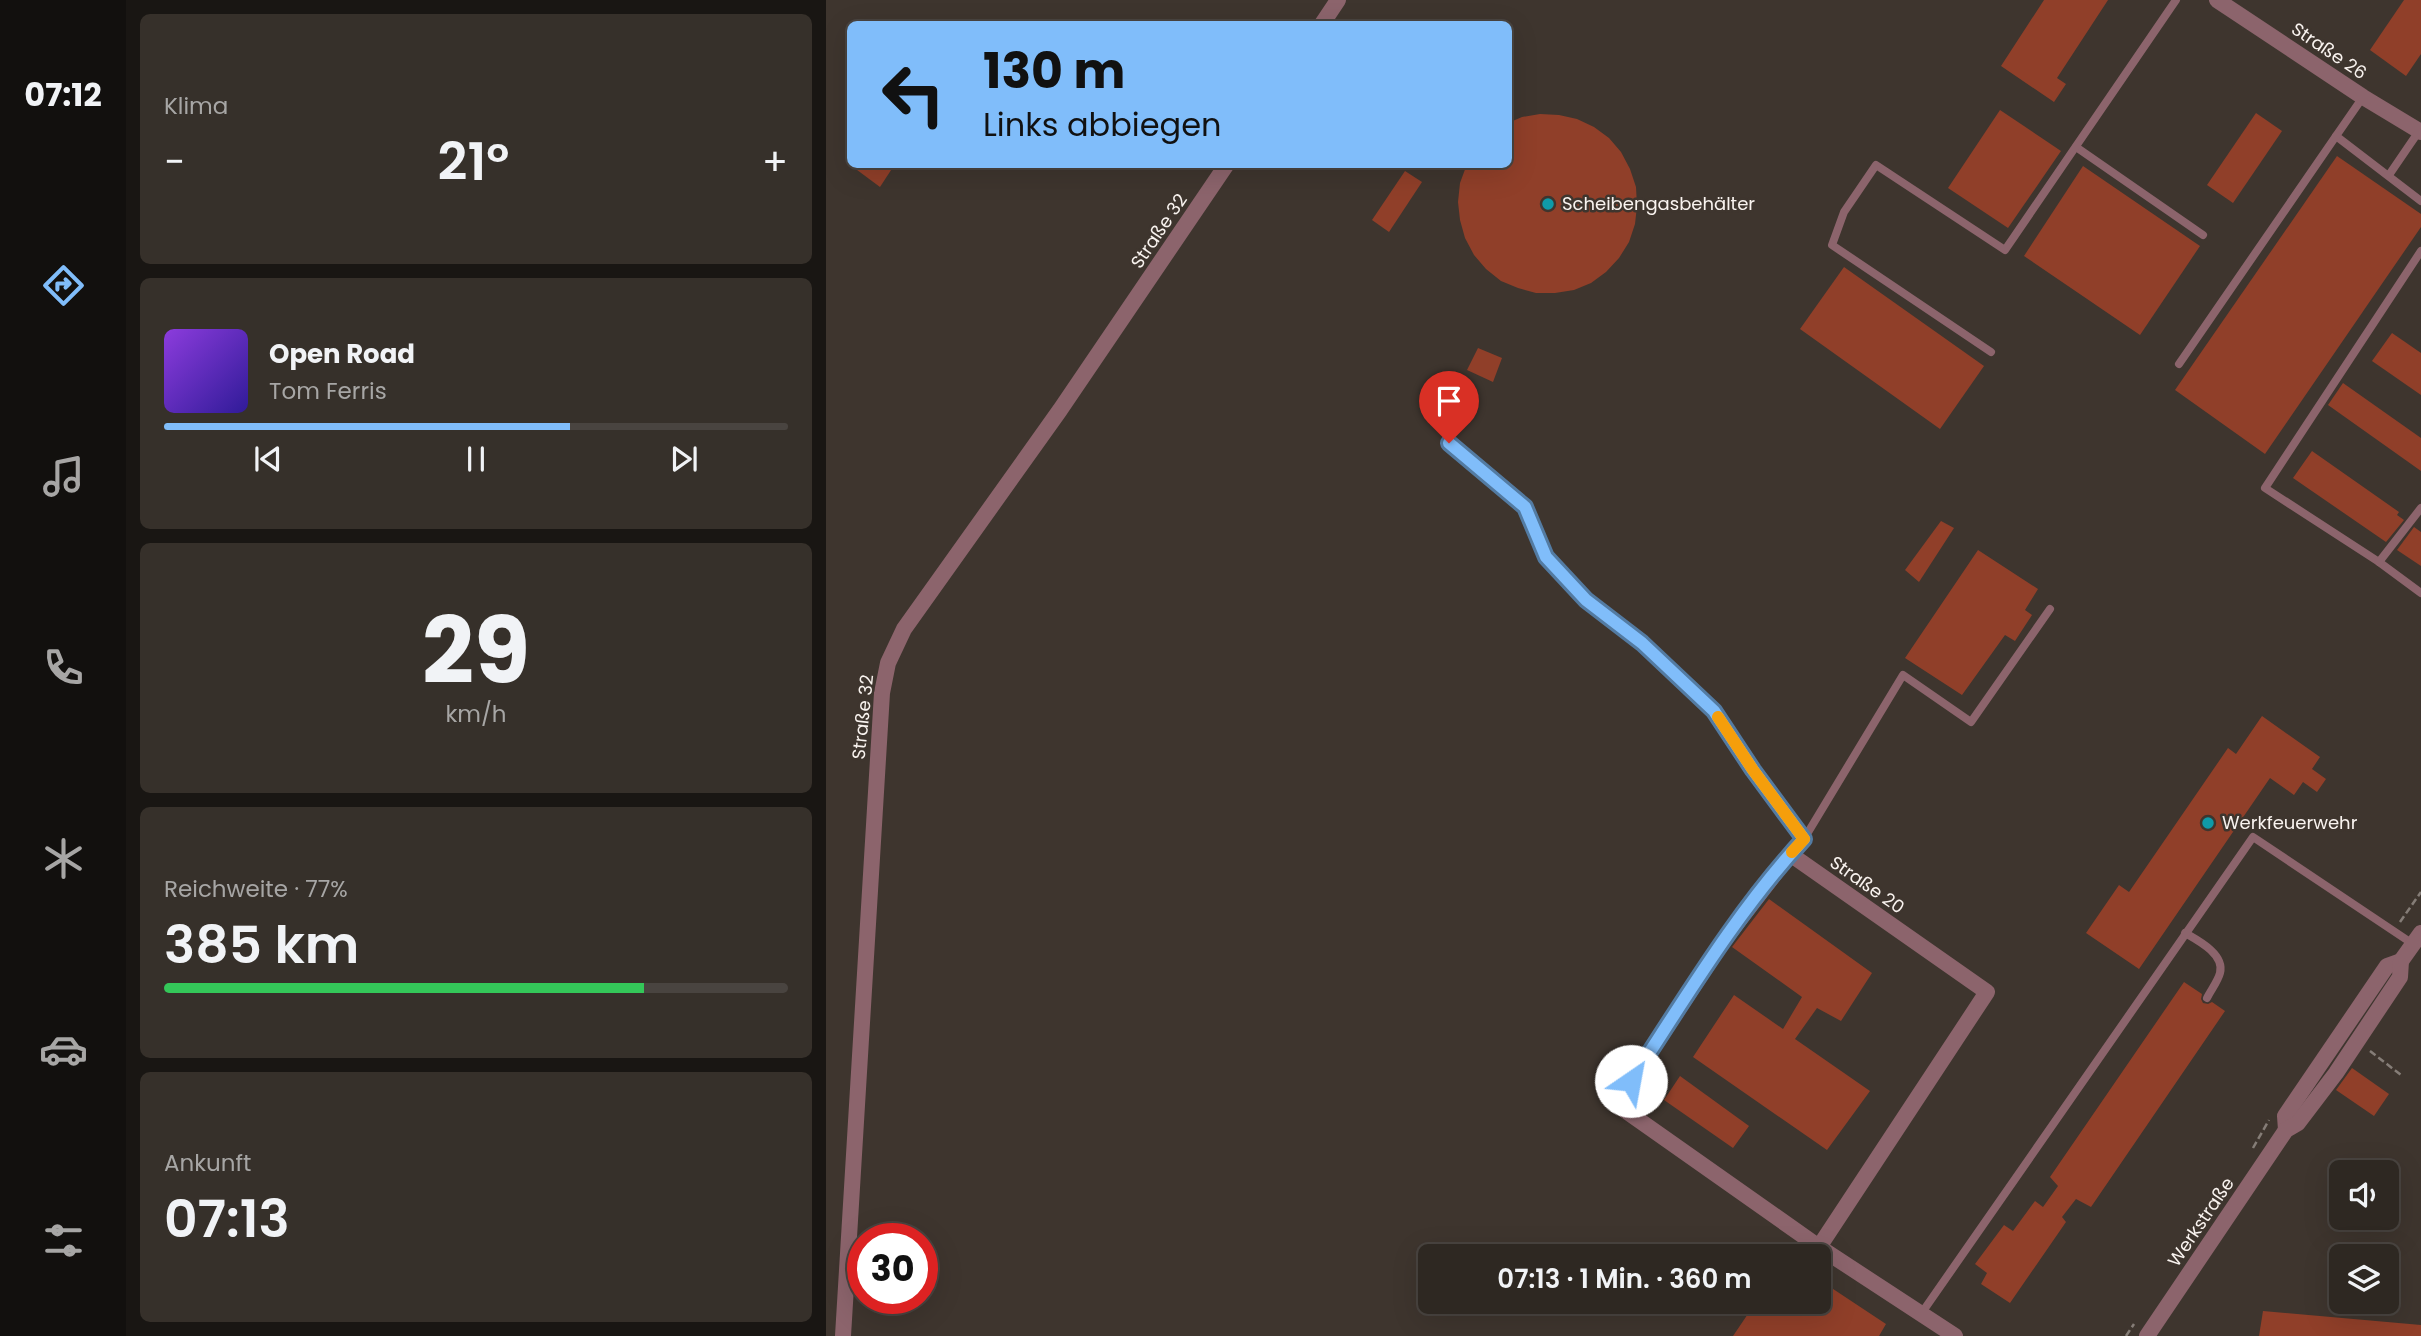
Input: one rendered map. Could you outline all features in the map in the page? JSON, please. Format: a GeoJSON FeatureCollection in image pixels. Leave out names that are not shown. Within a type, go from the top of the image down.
{"type":"FeatureCollection","features":[{"type":"Feature","properties":{"kind":"street"},"geometry":{"type":"LineString","coordinates":[[1323,21],[1338,0]]}},
{"type":"Feature","properties":{"kind":"street","name":"Straße 26"},"geometry":{"type":"LineString","coordinates":[[2217,0],[2420,132]]}},
{"type":"Feature","properties":{"kind":"street","name":"Straße 32"},"geometry":{"type":"LineString","coordinates":[[843,1336],[882,693],[888,663],[904,629],[1060,410],[1224,168]]}},
{"type":"Feature","properties":{"kind":"street"},"geometry":{"type":"LineString","coordinates":[[1790,854],[1721,944],[1616,1104],[1815,1244]]}},
{"type":"Feature","properties":{"kind":"street","name":"Straße 20"},"geometry":{"type":"LineString","coordinates":[[1790,854],[1987,992],[1821,1244]]}},
{"type":"Feature","properties":{"kind":"street","name":"Werkstraße"},"geometry":{"type":"LineString","coordinates":[[2147,1336],[2286,1130],[2298,1123],[2336,1073],[2400,977],[2401,961],[2417,938]]}},
{"type":"Feature","properties":{"kind":"street"},"geometry":{"type":"LineString","coordinates":[[1831,1255],[1955,1336]]}},
{"type":"Feature","properties":{"kind":"lane"},"geometry":{"type":"LineString","coordinates":[[1992,352],[1832,245],[1844,212],[1876,165],[2005,250],[2176,0]]}},
{"type":"Feature","properties":{"kind":"lane"},"geometry":{"type":"LineString","coordinates":[[2179,364],[2363,97]]}},
{"type":"Feature","properties":{"kind":"lane"},"geometry":{"type":"LineString","coordinates":[[2389,175],[2420,132]]}},
{"type":"Feature","properties":{"kind":"lane"},"geometry":{"type":"LineString","coordinates":[[2336,136],[2421,201]]}},
{"type":"Feature","properties":{"kind":"lane"},"geometry":{"type":"LineString","coordinates":[[2076,147],[2203,235]]}},
{"type":"Feature","properties":{"kind":"lane"},"geometry":{"type":"LineString","coordinates":[[2421,251],[2265,488],[2379,562],[2421,593]]}},
{"type":"Feature","properties":{"kind":"lane"},"geometry":{"type":"LineString","coordinates":[[1449,443],[1525,507],[1546,557],[1586,600],[1642,643],[1714,711],[1804,839]]}},
{"type":"Feature","properties":{"kind":"lane"},"geometry":{"type":"LineString","coordinates":[[2379,562],[2421,508]]}},
{"type":"Feature","properties":{"kind":"lane"},"geometry":{"type":"LineString","coordinates":[[1790,854],[1804,839],[1903,675],[1971,722],[2050,609]]}},
{"type":"Feature","properties":{"kind":"lane"},"geometry":{"type":"LineString","coordinates":[[1921,1314],[2253,837],[2417,938]]}},
{"type":"Feature","properties":{"kind":"lane"},"geometry":{"type":"LineString","coordinates":[[2185,933],[2201,942],[2220,964],[2220,973],[2207,998]]}},
{"type":"Feature","properties":{"kind":"path"},"geometry":{"type":"LineString","coordinates":[[2364,1047],[2401,1075]]}},
{"type":"Feature","properties":{"kind":"path"},"geometry":{"type":"LineString","coordinates":[[2253,1149],[2273,1113]]}},
{"type":"Feature","properties":{"kind":"path"},"geometry":{"type":"LineString","coordinates":[[2126,1336],[2141,1314]]}},
{"type":"Feature","properties":{"kind":"building"},"geometry":{"type":"Polygon","coordinates":[[[2044,0],[2108,0],[2057,78],[2066,84],[2054,102],[2001,66],[2044,0]]]}},
{"type":"Feature","properties":{"kind":"building"},"geometry":{"type":"Polygon","coordinates":[[[2404,0],[2421,0],[2421,54],[2406,76],[2370,50],[2404,0]]]}},
{"type":"Feature","properties":{"kind":"building"},"geometry":{"type":"Polygon","coordinates":[[[2000,110],[2061,151],[2008,228],[1948,188],[2000,110]]]}},
{"type":"Feature","properties":{"kind":"building"},"geometry":{"type":"Polygon","coordinates":[[[2256,113],[2282,131],[2233,203],[2207,185],[2256,113]]]}},
{"type":"Feature","properties":{"kind":"building","name":"Scheibengasbehälter"},"geometry":{"type":"Polygon","coordinates":[[[1559,115],[1594,127],[1609,138],[1621,152],[1636,187],[1635,224],[1629,242],[1606,272],[1591,283],[1574,290],[1536,293],[1501,281],[1474,255],[1465,238],[1458,202],[1460,183],[1466,168],[1512,168],[1512,121],[1522,117],[1559,115]]]}},
{"type":"Feature","properties":{"kind":"building"},"geometry":{"type":"Polygon","coordinates":[[[2337,156],[2421,214],[2421,227],[2265,454],[2175,390],[2337,156]]]}},
{"type":"Feature","properties":{"kind":"building"},"geometry":{"type":"Polygon","coordinates":[[[2083,166],[2200,246],[2140,335],[2024,256],[2083,166]]]}},
{"type":"Feature","properties":{"kind":"building"},"geometry":{"type":"Polygon","coordinates":[[[854,168],[892,168],[880,187],[854,168]]]}},
{"type":"Feature","properties":{"kind":"building"},"geometry":{"type":"Polygon","coordinates":[[[1405,171],[1422,182],[1389,232],[1372,220],[1405,171]]]}},
{"type":"Feature","properties":{"kind":"building"},"geometry":{"type":"Polygon","coordinates":[[[1844,267],[1984,366],[1940,429],[1800,329],[1844,267]]]}},
{"type":"Feature","properties":{"kind":"building"},"geometry":{"type":"Polygon","coordinates":[[[2392,333],[2421,353],[2421,395],[2372,361],[2392,333]]]}},
{"type":"Feature","properties":{"kind":"building"},"geometry":{"type":"Polygon","coordinates":[[[1478,348],[1502,358],[1493,382],[1467,370],[1478,348]]]}},
{"type":"Feature","properties":{"kind":"building"},"geometry":{"type":"Polygon","coordinates":[[[2343,383],[2421,438],[2421,471],[2328,405],[2343,383]]]}},
{"type":"Feature","properties":{"kind":"building"},"geometry":{"type":"Polygon","coordinates":[[[2312,451],[2399,512],[2397,515],[2404,520],[2386,542],[2293,478],[2312,451]]]}},
{"type":"Feature","properties":{"kind":"building"},"geometry":{"type":"Polygon","coordinates":[[[1941,521],[1954,528],[1919,582],[1905,570],[1941,521]]]}},
{"type":"Feature","properties":{"kind":"building"},"geometry":{"type":"Polygon","coordinates":[[[2414,527],[2421,532],[2421,566],[2397,550],[2414,527]]]}},
{"type":"Feature","properties":{"kind":"building"},"geometry":{"type":"Polygon","coordinates":[[[1978,550],[2038,589],[2025,610],[2032,615],[2015,641],[2005,635],[1962,695],[1905,658],[1978,550]]]}},
{"type":"Feature","properties":{"kind":"building","name":"Werkfeuerwehr"},"geometry":{"type":"Polygon","coordinates":[[[2262,716],[2320,757],[2312,769],[2326,779],[2317,792],[2303,782],[2294,795],[2270,778],[2139,969],[2086,933],[2119,885],[2129,892],[2228,748],[2236,754],[2262,716]]]}},
{"type":"Feature","properties":{"kind":"building"},"geometry":{"type":"Polygon","coordinates":[[[1769,899],[1872,973],[1841,1021],[1817,1008],[1795,1039],[1870,1091],[1827,1150],[1693,1057],[1734,995],[1783,1029],[1802,997],[1732,947],[1769,899]]]}},
{"type":"Feature","properties":{"kind":"building"},"geometry":{"type":"Polygon","coordinates":[[[2184,982],[2202,994],[2203,1003],[2212,1002],[2225,1011],[2091,1207],[2076,1199],[2062,1217],[2066,1222],[2010,1303],[1981,1284],[1987,1273],[1975,1264],[2004,1225],[2013,1231],[2035,1201],[2043,1207],[2058,1186],[2050,1177],[2184,982]]]}},
{"type":"Feature","properties":{"kind":"building"},"geometry":{"type":"Polygon","coordinates":[[[2352,1068],[2389,1094],[2374,1116],[2336,1090],[2352,1068]]]}},
{"type":"Feature","properties":{"kind":"building"},"geometry":{"type":"Polygon","coordinates":[[[1680,1076],[1749,1126],[1733,1148],[1664,1100],[1680,1076]]]}},
{"type":"Feature","properties":{"kind":"building"},"geometry":{"type":"Polygon","coordinates":[[[1831,1288],[1886,1324],[1879,1336],[1733,1336],[1748,1314],[1831,1314],[1831,1288]]]}},
{"type":"Feature","properties":{"kind":"building"},"geometry":{"type":"Polygon","coordinates":[[[2263,1311],[2421,1325],[2421,1336],[2259,1336],[2263,1311]]]}},
{"type":"Feature","properties":{"kind":"slow traffic"},"geometry":{"type":"LineString","coordinates":[[1718,717],[1804,839],[1792,852]]}},
{"type":"Feature","properties":{"kind":"place","name":"Scheibengasbehälter"},"geometry":{"type":"Point","coordinates":[1548,204]}},
{"type":"Feature","properties":{"kind":"place","name":"Werkfeuerwehr"},"geometry":{"type":"Point","coordinates":[2208,823]}},
{"type":"Feature","properties":{"kind":"route"},"geometry":{"type":"LineString","coordinates":[[1449,443],[1525,507],[1546,557],[1586,600],[1642,643],[1714,711],[1804,839],[1721,944],[1631,1081]]}}]}
